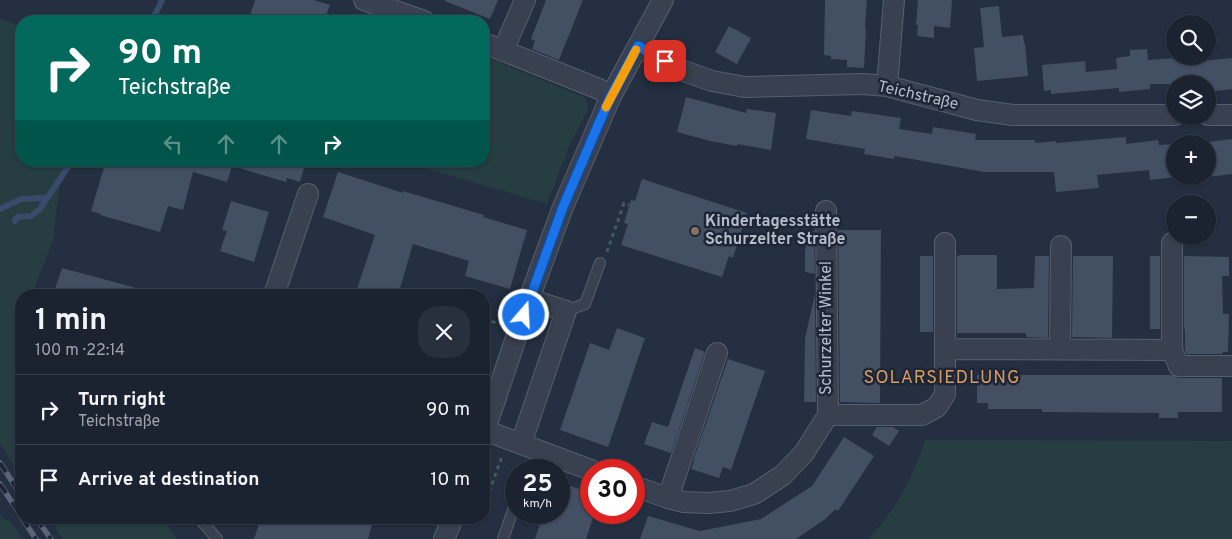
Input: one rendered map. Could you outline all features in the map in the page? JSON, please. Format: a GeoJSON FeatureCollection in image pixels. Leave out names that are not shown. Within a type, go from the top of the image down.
{"type":"FeatureCollection","features":[{"type":"Feature","properties":{"kind":"street"},"geometry":{"type":"LineString","coordinates":[[364,0],[396,11]]}},
{"type":"Feature","properties":{"kind":"street"},"geometry":{"type":"LineString","coordinates":[[503,50],[525,0]]}},
{"type":"Feature","properties":{"kind":"street"},"geometry":{"type":"LineString","coordinates":[[490,413],[563,207],[611,96],[663,0]]}},
{"type":"Feature","properties":{"kind":"street"},"geometry":{"type":"LineString","coordinates":[[887,86],[894,0]]}},
{"type":"Feature","properties":{"kind":"street"},"geometry":{"type":"LineString","coordinates":[[490,45],[599,89],[611,96]]}},
{"type":"Feature","properties":{"kind":"street","name":"Teichstraße"},"geometry":{"type":"LineString","coordinates":[[638,46],[678,69],[712,81],[745,87],[863,84],[887,86],[977,110],[1013,116],[1166,115]]}},
{"type":"Feature","properties":{"kind":"street"},"geometry":{"type":"LineString","coordinates":[[1216,115],[1232,115]]}},
{"type":"Feature","properties":{"kind":"street"},"geometry":{"type":"LineString","coordinates":[[276,289],[308,194]]}},
{"type":"Feature","properties":{"kind":"street","name":"Schurzelter Winkel"},"geometry":{"type":"LineString","coordinates":[[645,490],[684,502],[708,503],[730,501],[754,494],[783,474],[804,453],[828,415],[826,211]]}},
{"type":"Feature","properties":{"kind":"street","name":"Schurzelter Winkel"},"geometry":{"type":"LineString","coordinates":[[828,415],[922,415],[937,407],[945,394],[945,243]]}},
{"type":"Feature","properties":{"kind":"street"},"geometry":{"type":"LineString","coordinates":[[1172,245],[1172,350],[1179,366],[1232,366]]}},
{"type":"Feature","properties":{"kind":"street"},"geometry":{"type":"LineString","coordinates":[[1060,349],[1061,246]]}},
{"type":"Feature","properties":{"kind":"street"},"geometry":{"type":"LineString","coordinates":[[515,442],[566,311],[529,299]]}},
{"type":"Feature","properties":{"kind":"street"},"geometry":{"type":"LineString","coordinates":[[945,349],[1172,350]]}},
{"type":"Feature","properties":{"kind":"street"},"geometry":{"type":"LineString","coordinates":[[668,498],[718,353]]}},
{"type":"Feature","properties":{"kind":"street"},"geometry":{"type":"LineString","coordinates":[[490,433],[580,466]]}},
{"type":"Feature","properties":{"kind":"lane"},"geometry":{"type":"LineString","coordinates":[[566,311],[585,304],[600,263]]}},
{"type":"Feature","properties":{"kind":"lane"},"geometry":{"type":"LineString","coordinates":[[205,524],[217,539]]}},
{"type":"Feature","properties":{"kind":"lane"},"geometry":{"type":"LineString","coordinates":[[503,539],[508,524]]}},
{"type":"Feature","properties":{"kind":"path"},"geometry":{"type":"LineString","coordinates":[[600,263],[609,250],[624,204],[630,205]]}},
{"type":"Feature","properties":{"kind":"path"},"geometry":{"type":"LineString","coordinates":[[490,495],[515,442]]}},
{"type":"Feature","properties":{"kind":"green space"},"geometry":{"type":"Polygon","coordinates":[[[0,19],[15,24],[15,167],[62,167],[53,240],[34,289],[15,289],[15,467],[0,444],[0,19]]]}},
{"type":"Feature","properties":{"kind":"green space"},"geometry":{"type":"Polygon","coordinates":[[[490,58],[581,96],[588,103],[587,111],[570,144],[547,204],[421,167],[490,167],[490,58]]]}},
{"type":"Feature","properties":{"kind":"green space"},"geometry":{"type":"Polygon","coordinates":[[[925,440],[1232,441],[1232,539],[868,539],[887,517],[909,481],[925,440]]]}},
{"type":"Feature","properties":{"kind":"green space"},"geometry":{"type":"Polygon","coordinates":[[[0,515],[11,522],[22,539],[0,539],[0,515]]]}},
{"type":"Feature","properties":{"kind":"green space"},"geometry":{"type":"Polygon","coordinates":[[[53,524],[166,524],[177,539],[63,539],[53,524]]]}},
{"type":"Feature","properties":{"kind":"building"},"geometry":{"type":"Polygon","coordinates":[[[255,0],[314,0],[330,5],[326,15],[250,15],[255,0]]]}},
{"type":"Feature","properties":{"kind":"building"},"geometry":{"type":"Polygon","coordinates":[[[498,0],[490,19],[490,15],[480,15],[445,1],[498,0]]]}},
{"type":"Feature","properties":{"kind":"building"},"geometry":{"type":"Polygon","coordinates":[[[546,0],[583,0],[559,60],[532,49],[535,41],[531,39],[546,0]]]}},
{"type":"Feature","properties":{"kind":"building"},"geometry":{"type":"Polygon","coordinates":[[[825,0],[867,0],[864,68],[847,67],[847,60],[831,59],[831,56],[824,55],[825,0]]]}},
{"type":"Feature","properties":{"kind":"building"},"geometry":{"type":"Polygon","coordinates":[[[918,0],[952,0],[950,28],[934,26],[934,38],[917,36],[918,0]]]}},
{"type":"Feature","properties":{"kind":"building"},"geometry":{"type":"Polygon","coordinates":[[[999,6],[1002,37],[1023,35],[1028,76],[977,81],[974,48],[984,47],[980,8],[999,6]]]}},
{"type":"Feature","properties":{"kind":"building"},"geometry":{"type":"Polygon","coordinates":[[[729,26],[751,38],[737,64],[715,52],[729,26]]]}},
{"type":"Feature","properties":{"kind":"building"},"geometry":{"type":"Polygon","coordinates":[[[1147,49],[1148,60],[1166,59],[1166,65],[1216,65],[1216,59],[1232,58],[1232,89],[1216,91],[1216,75],[1166,75],[1166,84],[1150,84],[1150,89],[1119,92],[1119,88],[1051,94],[1051,90],[1044,91],[1042,65],[1085,61],[1086,72],[1117,69],[1116,58],[1130,56],[1130,50],[1147,49]]]}},
{"type":"Feature","properties":{"kind":"building"},"geometry":{"type":"Polygon","coordinates":[[[686,97],[746,113],[747,109],[776,113],[771,150],[710,141],[677,132],[686,97]]]}},
{"type":"Feature","properties":{"kind":"building"},"geometry":{"type":"Polygon","coordinates":[[[811,110],[851,116],[852,111],[901,118],[899,129],[932,134],[933,127],[976,134],[975,140],[1035,140],[1035,143],[1056,141],[1056,143],[1126,137],[1126,144],[1158,140],[1159,145],[1166,145],[1166,178],[1150,180],[1149,170],[1097,175],[1099,188],[1056,192],[1054,172],[984,172],[895,156],[894,159],[864,154],[865,149],[806,139],[811,110]]]}},
{"type":"Feature","properties":{"kind":"building"},"geometry":{"type":"Polygon","coordinates":[[[1232,139],[1232,174],[1216,176],[1216,141],[1232,139]]]}},
{"type":"Feature","properties":{"kind":"building"},"geometry":{"type":"Polygon","coordinates":[[[104,167],[232,167],[227,182],[193,172],[183,210],[168,206],[160,232],[91,211],[104,167]]]}},
{"type":"Feature","properties":{"kind":"building"},"geometry":{"type":"Polygon","coordinates":[[[235,167],[304,167],[300,182],[287,178],[286,182],[235,167]]]}},
{"type":"Feature","properties":{"kind":"building"},"geometry":{"type":"Polygon","coordinates":[[[338,172],[403,193],[403,191],[484,215],[483,217],[527,230],[510,289],[465,276],[469,261],[413,244],[400,289],[357,289],[375,235],[323,217],[338,172]]]}},
{"type":"Feature","properties":{"kind":"building"},"geometry":{"type":"Polygon","coordinates":[[[642,179],[747,213],[733,258],[729,256],[722,277],[621,245],[628,224],[624,223],[631,200],[635,201],[642,179]]]}},
{"type":"Feature","properties":{"kind":"building"},"geometry":{"type":"Polygon","coordinates":[[[231,201],[269,212],[254,262],[220,251],[227,231],[222,230],[231,201]]]}},
{"type":"Feature","properties":{"kind":"building"},"geometry":{"type":"Polygon","coordinates":[[[838,230],[881,230],[880,403],[840,402],[838,230]]]}},
{"type":"Feature","properties":{"kind":"building"},"geometry":{"type":"Polygon","coordinates":[[[810,231],[814,231],[815,274],[805,272],[805,250],[810,231]]]}},
{"type":"Feature","properties":{"kind":"building"},"geometry":{"type":"Polygon","coordinates":[[[997,255],[997,289],[1034,288],[1035,256],[1049,256],[1048,338],[1026,337],[1026,333],[957,333],[957,256],[997,255]]]}},
{"type":"Feature","properties":{"kind":"building"},"geometry":{"type":"Polygon","coordinates":[[[920,256],[933,256],[933,332],[920,332],[920,256]]]}},
{"type":"Feature","properties":{"kind":"building"},"geometry":{"type":"Polygon","coordinates":[[[1073,256],[1113,256],[1112,338],[1072,337],[1073,256]]]}},
{"type":"Feature","properties":{"kind":"building"},"geometry":{"type":"Polygon","coordinates":[[[1150,256],[1160,256],[1160,329],[1150,329],[1150,256]]]}},
{"type":"Feature","properties":{"kind":"building"},"geometry":{"type":"Polygon","coordinates":[[[1184,256],[1229,257],[1229,276],[1222,276],[1223,314],[1229,314],[1228,352],[1223,352],[1222,354],[1187,354],[1185,350],[1184,256]]]}},
{"type":"Feature","properties":{"kind":"building"},"geometry":{"type":"Polygon","coordinates":[[[62,268],[140,289],[55,289],[62,268]]]}},
{"type":"Feature","properties":{"kind":"building"},"geometry":{"type":"Polygon","coordinates":[[[815,294],[816,402],[804,402],[805,338],[815,294]]]}},
{"type":"Feature","properties":{"kind":"building"},"geometry":{"type":"Polygon","coordinates":[[[617,328],[645,338],[608,447],[560,430],[590,343],[609,350],[617,328]]]}},
{"type":"Feature","properties":{"kind":"building"},"geometry":{"type":"Polygon","coordinates":[[[695,348],[705,352],[671,453],[644,444],[652,422],[668,427],[695,348]]]}},
{"type":"Feature","properties":{"kind":"building"},"geometry":{"type":"Polygon","coordinates":[[[728,359],[765,371],[731,470],[723,467],[719,478],[691,469],[728,359]]]}},
{"type":"Feature","properties":{"kind":"building"},"geometry":{"type":"Polygon","coordinates":[[[977,375],[1172,375],[1179,378],[1222,378],[1222,412],[1178,412],[1178,418],[1159,418],[1159,413],[1042,412],[1042,409],[988,409],[988,403],[977,403],[977,375]]]}},
{"type":"Feature","properties":{"kind":"building"},"geometry":{"type":"Polygon","coordinates":[[[877,427],[893,427],[899,431],[889,446],[872,435],[877,427]]]}},
{"type":"Feature","properties":{"kind":"building"},"geometry":{"type":"Polygon","coordinates":[[[844,437],[874,456],[838,511],[836,509],[824,520],[796,539],[640,539],[648,516],[700,531],[761,519],[812,486],[844,437]]]}},
{"type":"Feature","properties":{"kind":"building"},"geometry":{"type":"Polygon","coordinates":[[[570,486],[580,489],[580,524],[591,524],[586,539],[535,539],[540,524],[570,524],[570,486]]]}},
{"type":"Feature","properties":{"kind":"building"},"geometry":{"type":"Polygon","coordinates":[[[259,524],[372,524],[368,539],[254,539],[259,524]]]}},
{"type":"Feature","properties":{"kind":"waterway"},"geometry":{"type":"LineString","coordinates":[[155,15],[162,0]]}},
{"type":"Feature","properties":{"kind":"waterway"},"geometry":{"type":"LineString","coordinates":[[15,221],[17,217],[31,216],[40,209],[68,167]]}},
{"type":"Feature","properties":{"kind":"waterway"},"geometry":{"type":"LineString","coordinates":[[0,209],[21,199],[47,198]]}},
{"type":"Feature","properties":{"kind":"railway"},"geometry":{"type":"LineString","coordinates":[[0,463],[15,486]]}},
{"type":"Feature","properties":{"kind":"railway"},"geometry":{"type":"LineString","coordinates":[[0,484],[15,507]]}},
{"type":"Feature","properties":{"kind":"railway"},"geometry":{"type":"LineString","coordinates":[[26,524],[36,539]]}},
{"type":"Feature","properties":{"kind":"railway"},"geometry":{"type":"LineString","coordinates":[[40,524],[51,539]]}},
{"type":"Feature","properties":{"kind":"slow traffic"},"geometry":{"type":"LineString","coordinates":[[606,107],[636,50]]}},
{"type":"Feature","properties":{"kind":"place","name":"Kindertagesstätte Schurzelter Straße"},"geometry":{"type":"Point","coordinates":[695,231]}},
{"type":"Feature","properties":{"kind":"district","name":"SOLARSIEDLUNG"},"geometry":{"type":"Point","coordinates":[942,378]}},
{"type":"Feature","properties":{"kind":"route"},"geometry":{"type":"LineString","coordinates":[[524,315],[563,207],[611,96],[638,46],[665,61]]}}]}
